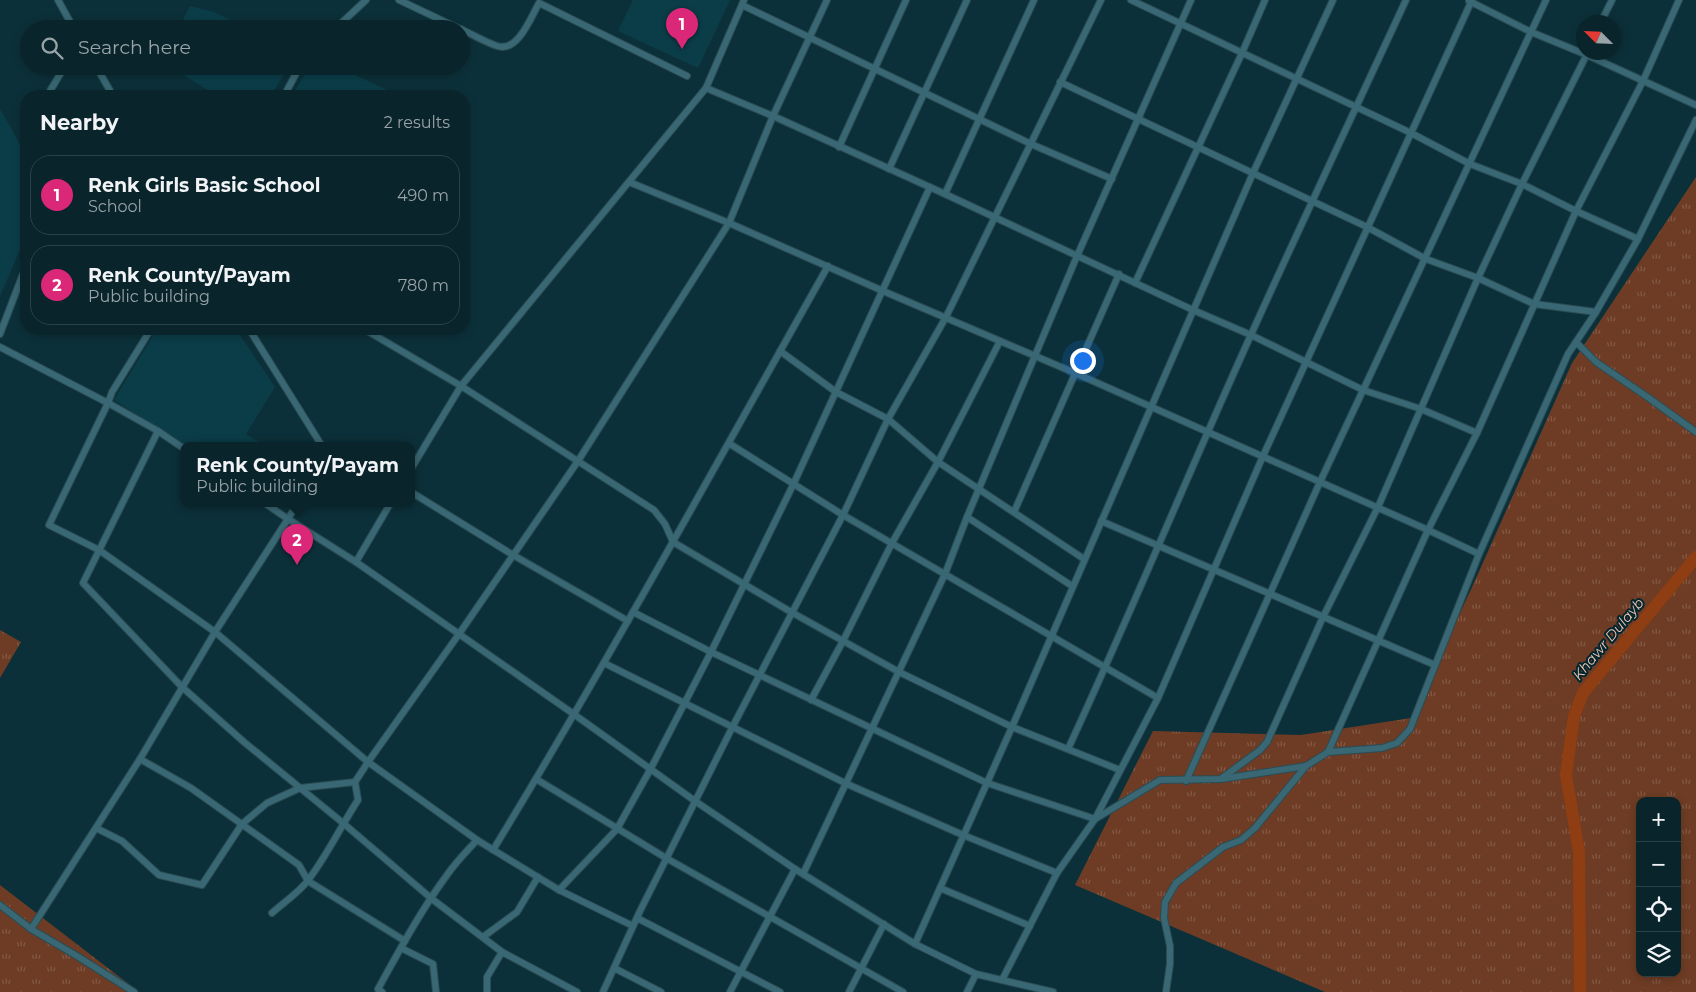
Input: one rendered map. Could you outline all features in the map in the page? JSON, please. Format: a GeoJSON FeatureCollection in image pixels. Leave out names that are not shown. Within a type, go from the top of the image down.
{"type":"FeatureCollection","features":[{"type":"Feature","properties":{"kind":"street"},"geometry":{"type":"LineString","coordinates":[[58,0],[69,20]]}},
{"type":"Feature","properties":{"kind":"street"},"geometry":{"type":"LineString","coordinates":[[345,20],[366,0]]}},
{"type":"Feature","properties":{"kind":"street"},"geometry":{"type":"LineString","coordinates":[[399,0],[442,20]]}},
{"type":"Feature","properties":{"kind":"street"},"geometry":{"type":"LineString","coordinates":[[272,913],[308,881],[330,849],[343,823],[358,800],[356,782],[368,762],[459,634],[578,460],[729,223],[773,116],[827,0]]}},
{"type":"Feature","properties":{"kind":"street"},"geometry":{"type":"LineString","coordinates":[[839,147],[906,0]]}},
{"type":"Feature","properties":{"kind":"street"},"geometry":{"type":"LineString","coordinates":[[889,169],[967,0]]}},
{"type":"Feature","properties":{"kind":"street"},"geometry":{"type":"LineString","coordinates":[[945,194],[1034,0]]}},
{"type":"Feature","properties":{"kind":"street"},"geometry":{"type":"LineString","coordinates":[[603,992],[666,858],[732,726],[843,515],[888,419],[946,317],[1100,0]]}},
{"type":"Feature","properties":{"kind":"street"},"geometry":{"type":"LineString","coordinates":[[1131,0],[1411,132],[1470,164],[1522,184],[1638,239]]}},
{"type":"Feature","properties":{"kind":"street"},"geometry":{"type":"LineString","coordinates":[[803,874],[946,574],[967,517],[1077,256],[1192,0]]}},
{"type":"Feature","properties":{"kind":"street"},"geometry":{"type":"LineString","coordinates":[[1135,282],[1265,0]]}},
{"type":"Feature","properties":{"kind":"street"},"geometry":{"type":"LineString","coordinates":[[915,944],[1052,636],[1193,310],[1333,0]]}},
{"type":"Feature","properties":{"kind":"street"},"geometry":{"type":"LineString","coordinates":[[1068,749],[1106,667],[1251,335],[1406,0]]}},
{"type":"Feature","properties":{"kind":"street"},"geometry":{"type":"LineString","coordinates":[[1002,980],[1057,873],[1095,820],[1158,698],[1263,456],[1470,0],[1531,32],[1576,50]]}},
{"type":"Feature","properties":{"kind":"street"},"geometry":{"type":"LineString","coordinates":[[1186,781],[1320,482],[1546,0]]}},
{"type":"Feature","properties":{"kind":"street"},"geometry":{"type":"LineString","coordinates":[[1604,15],[1612,0]]}},
{"type":"Feature","properties":{"kind":"street"},"geometry":{"type":"LineString","coordinates":[[1328,752],[1428,530],[1477,433],[1576,211],[1643,81],[1680,0]]}},
{"type":"Feature","properties":{"kind":"street"},"geometry":{"type":"LineString","coordinates":[[470,33],[499,47],[517,42],[540,1],[687,76]]}},
{"type":"Feature","properties":{"kind":"street"},"geometry":{"type":"LineString","coordinates":[[415,462],[461,386],[706,88],[743,2],[810,37],[1031,144],[1112,179]]}},
{"type":"Feature","properties":{"kind":"street"},"geometry":{"type":"LineString","coordinates":[[1221,779],[1260,750],[1267,742],[1323,617],[1378,507],[1478,278],[1522,184],[1584,60]]}},
{"type":"Feature","properties":{"kind":"street"},"geometry":{"type":"LineString","coordinates":[[1599,60],[1696,105]]}},
{"type":"Feature","properties":{"kind":"street"},"geometry":{"type":"LineString","coordinates":[[50,90],[59,75]]}},
{"type":"Feature","properties":{"kind":"street"},"geometry":{"type":"LineString","coordinates":[[101,75],[110,90]]}},
{"type":"Feature","properties":{"kind":"street"},"geometry":{"type":"LineString","coordinates":[[287,90],[295,75]]}},
{"type":"Feature","properties":{"kind":"street"},"geometry":{"type":"LineString","coordinates":[[1060,82],[1254,173],[1426,259],[1478,278],[1534,304],[1596,312]]}},
{"type":"Feature","properties":{"kind":"street"},"geometry":{"type":"LineString","coordinates":[[706,88],[930,187],[1193,310],[1251,335],[1363,390],[1421,410],[1477,433]]}},
{"type":"Feature","properties":{"kind":"street"},"geometry":{"type":"LineString","coordinates":[[1166,992],[1170,964],[1170,946],[1164,918],[1165,902],[1176,883],[1223,847],[1241,840],[1255,828],[1306,766],[1328,752],[1382,748],[1397,743],[1410,730],[1478,554],[1568,354],[1596,312],[1638,239],[1696,120]]}},
{"type":"Feature","properties":{"kind":"street"},"geometry":{"type":"LineString","coordinates":[[629,182],[729,223],[1151,406],[1378,507],[1478,554]]}},
{"type":"Feature","properties":{"kind":"street"},"geometry":{"type":"LineString","coordinates":[[559,890],[616,829],[685,704],[793,485],[930,187]]}},
{"type":"Feature","properties":{"kind":"street"},"geometry":{"type":"LineString","coordinates":[[493,850],[604,663],[730,444],[828,266]]}},
{"type":"Feature","properties":{"kind":"street"},"geometry":{"type":"LineString","coordinates":[[1014,512],[1118,274]]}},
{"type":"Feature","properties":{"kind":"street"},"geometry":{"type":"LineString","coordinates":[[0,334],[20,282]]}},
{"type":"Feature","properties":{"kind":"street"},"geometry":{"type":"LineString","coordinates":[[147,335],[112,392],[48,526],[98,550],[215,632],[368,762],[478,840],[559,890],[633,926]]}},
{"type":"Feature","properties":{"kind":"street"},"geometry":{"type":"LineString","coordinates":[[253,335],[320,442]]}},
{"type":"Feature","properties":{"kind":"street"},"geometry":{"type":"LineString","coordinates":[[374,335],[461,386],[654,510],[665,524],[673,542],[744,586],[899,672],[1012,727],[1120,770]]}},
{"type":"Feature","properties":{"kind":"street"},"geometry":{"type":"LineString","coordinates":[[811,700],[892,543],[938,462],[1000,341]]}},
{"type":"Feature","properties":{"kind":"street"},"geometry":{"type":"LineString","coordinates":[[1576,342],[1596,362],[1696,432]]}},
{"type":"Feature","properties":{"kind":"street"},"geometry":{"type":"LineString","coordinates":[[0,347],[108,403],[158,431],[180,446]]}},
{"type":"Feature","properties":{"kind":"street"},"geometry":{"type":"LineString","coordinates":[[780,351],[836,392],[888,419],[938,462],[1084,559]]}},
{"type":"Feature","properties":{"kind":"street"},"geometry":{"type":"LineString","coordinates":[[158,431],[83,583],[182,687],[244,742],[432,899],[502,952],[578,992]]}},
{"type":"Feature","properties":{"kind":"street"},"geometry":{"type":"LineString","coordinates":[[730,444],[843,515],[1158,698]]}},
{"type":"Feature","properties":{"kind":"street"},"geometry":{"type":"LineString","coordinates":[[415,494],[628,621]]}},
{"type":"Feature","properties":{"kind":"street"},"geometry":{"type":"LineString","coordinates":[[270,507],[356,562],[574,714],[650,770],[795,869],[915,944],[976,974],[1052,992]]}},
{"type":"Feature","properties":{"kind":"street"},"geometry":{"type":"LineString","coordinates":[[31,929],[140,759],[215,632],[295,507]]}},
{"type":"Feature","properties":{"kind":"street"},"geometry":{"type":"LineString","coordinates":[[356,562],[388,507]]}},
{"type":"Feature","properties":{"kind":"street"},"geometry":{"type":"LineString","coordinates":[[967,517],[1072,586]]}},
{"type":"Feature","properties":{"kind":"street"},"geometry":{"type":"LineString","coordinates":[[1101,521],[1435,665]]}},
{"type":"Feature","properties":{"kind":"street"},"geometry":{"type":"LineString","coordinates":[[633,612],[711,652],[987,783],[1095,820]]}},
{"type":"Feature","properties":{"kind":"street"},"geometry":{"type":"LineString","coordinates":[[604,663],[846,784],[963,835],[1057,873]]}},
{"type":"Feature","properties":{"kind":"street"},"geometry":{"type":"LineString","coordinates":[[140,759],[191,788],[299,865],[308,881],[405,941]]}},
{"type":"Feature","properties":{"kind":"street"},"geometry":{"type":"LineString","coordinates":[[1095,820],[1160,780],[1221,779],[1306,766]]}},
{"type":"Feature","properties":{"kind":"street"},"geometry":{"type":"LineString","coordinates":[[536,779],[616,829],[769,918],[903,992]]}},
{"type":"Feature","properties":{"kind":"street"},"geometry":{"type":"LineString","coordinates":[[96,828],[122,841],[159,875],[202,885],[242,824],[267,803],[300,788],[356,782]]}},
{"type":"Feature","properties":{"kind":"street"},"geometry":{"type":"LineString","coordinates":[[382,992],[378,989],[405,941],[447,874],[478,840]]}},
{"type":"Feature","properties":{"kind":"street"},"geometry":{"type":"LineString","coordinates":[[730,992],[795,869]]}},
{"type":"Feature","properties":{"kind":"street"},"geometry":{"type":"LineString","coordinates":[[483,938],[517,912],[538,877]]}},
{"type":"Feature","properties":{"kind":"street"},"geometry":{"type":"LineString","coordinates":[[940,888],[1030,926]]}},
{"type":"Feature","properties":{"kind":"street"},"geometry":{"type":"LineString","coordinates":[[0,905],[31,929],[134,992]]}},
{"type":"Feature","properties":{"kind":"street"},"geometry":{"type":"LineString","coordinates":[[637,918],[780,992]]}},
{"type":"Feature","properties":{"kind":"street"},"geometry":{"type":"LineString","coordinates":[[849,992],[884,924]]}},
{"type":"Feature","properties":{"kind":"street"},"geometry":{"type":"LineString","coordinates":[[401,948],[433,964],[436,992]]}},
{"type":"Feature","properties":{"kind":"street"},"geometry":{"type":"LineString","coordinates":[[487,992],[487,978],[502,952]]}},
{"type":"Feature","properties":{"kind":"street"},"geometry":{"type":"LineString","coordinates":[[614,968],[661,992]]}},
{"type":"Feature","properties":{"kind":"street"},"geometry":{"type":"LineString","coordinates":[[967,992],[976,974]]}},
{"type":"Feature","properties":{"kind":"shaded area"},"geometry":{"type":"Polygon","coordinates":[[[633,0],[730,0],[698,68],[618,31],[633,0]]]}},
{"type":"Feature","properties":{"kind":"shaded area"},"geometry":{"type":"Polygon","coordinates":[[[190,6],[214,12],[231,20],[183,20],[190,6]]]}},
{"type":"Feature","properties":{"kind":"shaded area"},"geometry":{"type":"Polygon","coordinates":[[[183,75],[284,75],[275,90],[207,90],[183,75]]]}},
{"type":"Feature","properties":{"kind":"shaded area"},"geometry":{"type":"Polygon","coordinates":[[[305,75],[355,75],[387,90],[296,90],[305,75]]]}},
{"type":"Feature","properties":{"kind":"shaded area"},"geometry":{"type":"Polygon","coordinates":[[[0,109],[20,144],[20,250],[0,296],[0,109]]]}},
{"type":"Feature","properties":{"kind":"shaded area"},"geometry":{"type":"Polygon","coordinates":[[[153,335],[240,335],[275,387],[246,434],[259,442],[180,442],[114,400],[153,335]]]}},
{"type":"Feature","properties":{"kind":"green space"},"geometry":{"type":"Polygon","coordinates":[[[1696,177],[1696,992],[1325,992],[1075,885],[1153,731],[1301,735],[1411,718],[1473,585],[1572,363],[1696,177]]]}},
{"type":"Feature","properties":{"kind":"green space"},"geometry":{"type":"Polygon","coordinates":[[[0,630],[21,642],[0,678],[0,630]]]}},
{"type":"Feature","properties":{"kind":"green space"},"geometry":{"type":"Polygon","coordinates":[[[0,885],[139,992],[0,992],[0,885]]]}},
{"type":"Feature","properties":{"kind":"waterway","name":"Khawr Dulayb"},"geometry":{"type":"LineString","coordinates":[[1580,992],[1579,852],[1566,775],[1574,716],[1583,693],[1696,557]]}},
{"type":"Feature","properties":{"kind":"place","name":"Renk Girls Basic School"},"geometry":{"type":"Point","coordinates":[682,49]}},
{"type":"Feature","properties":{"kind":"place","name":"Renk County/Payam"},"geometry":{"type":"Point","coordinates":[297,565]}}]}
